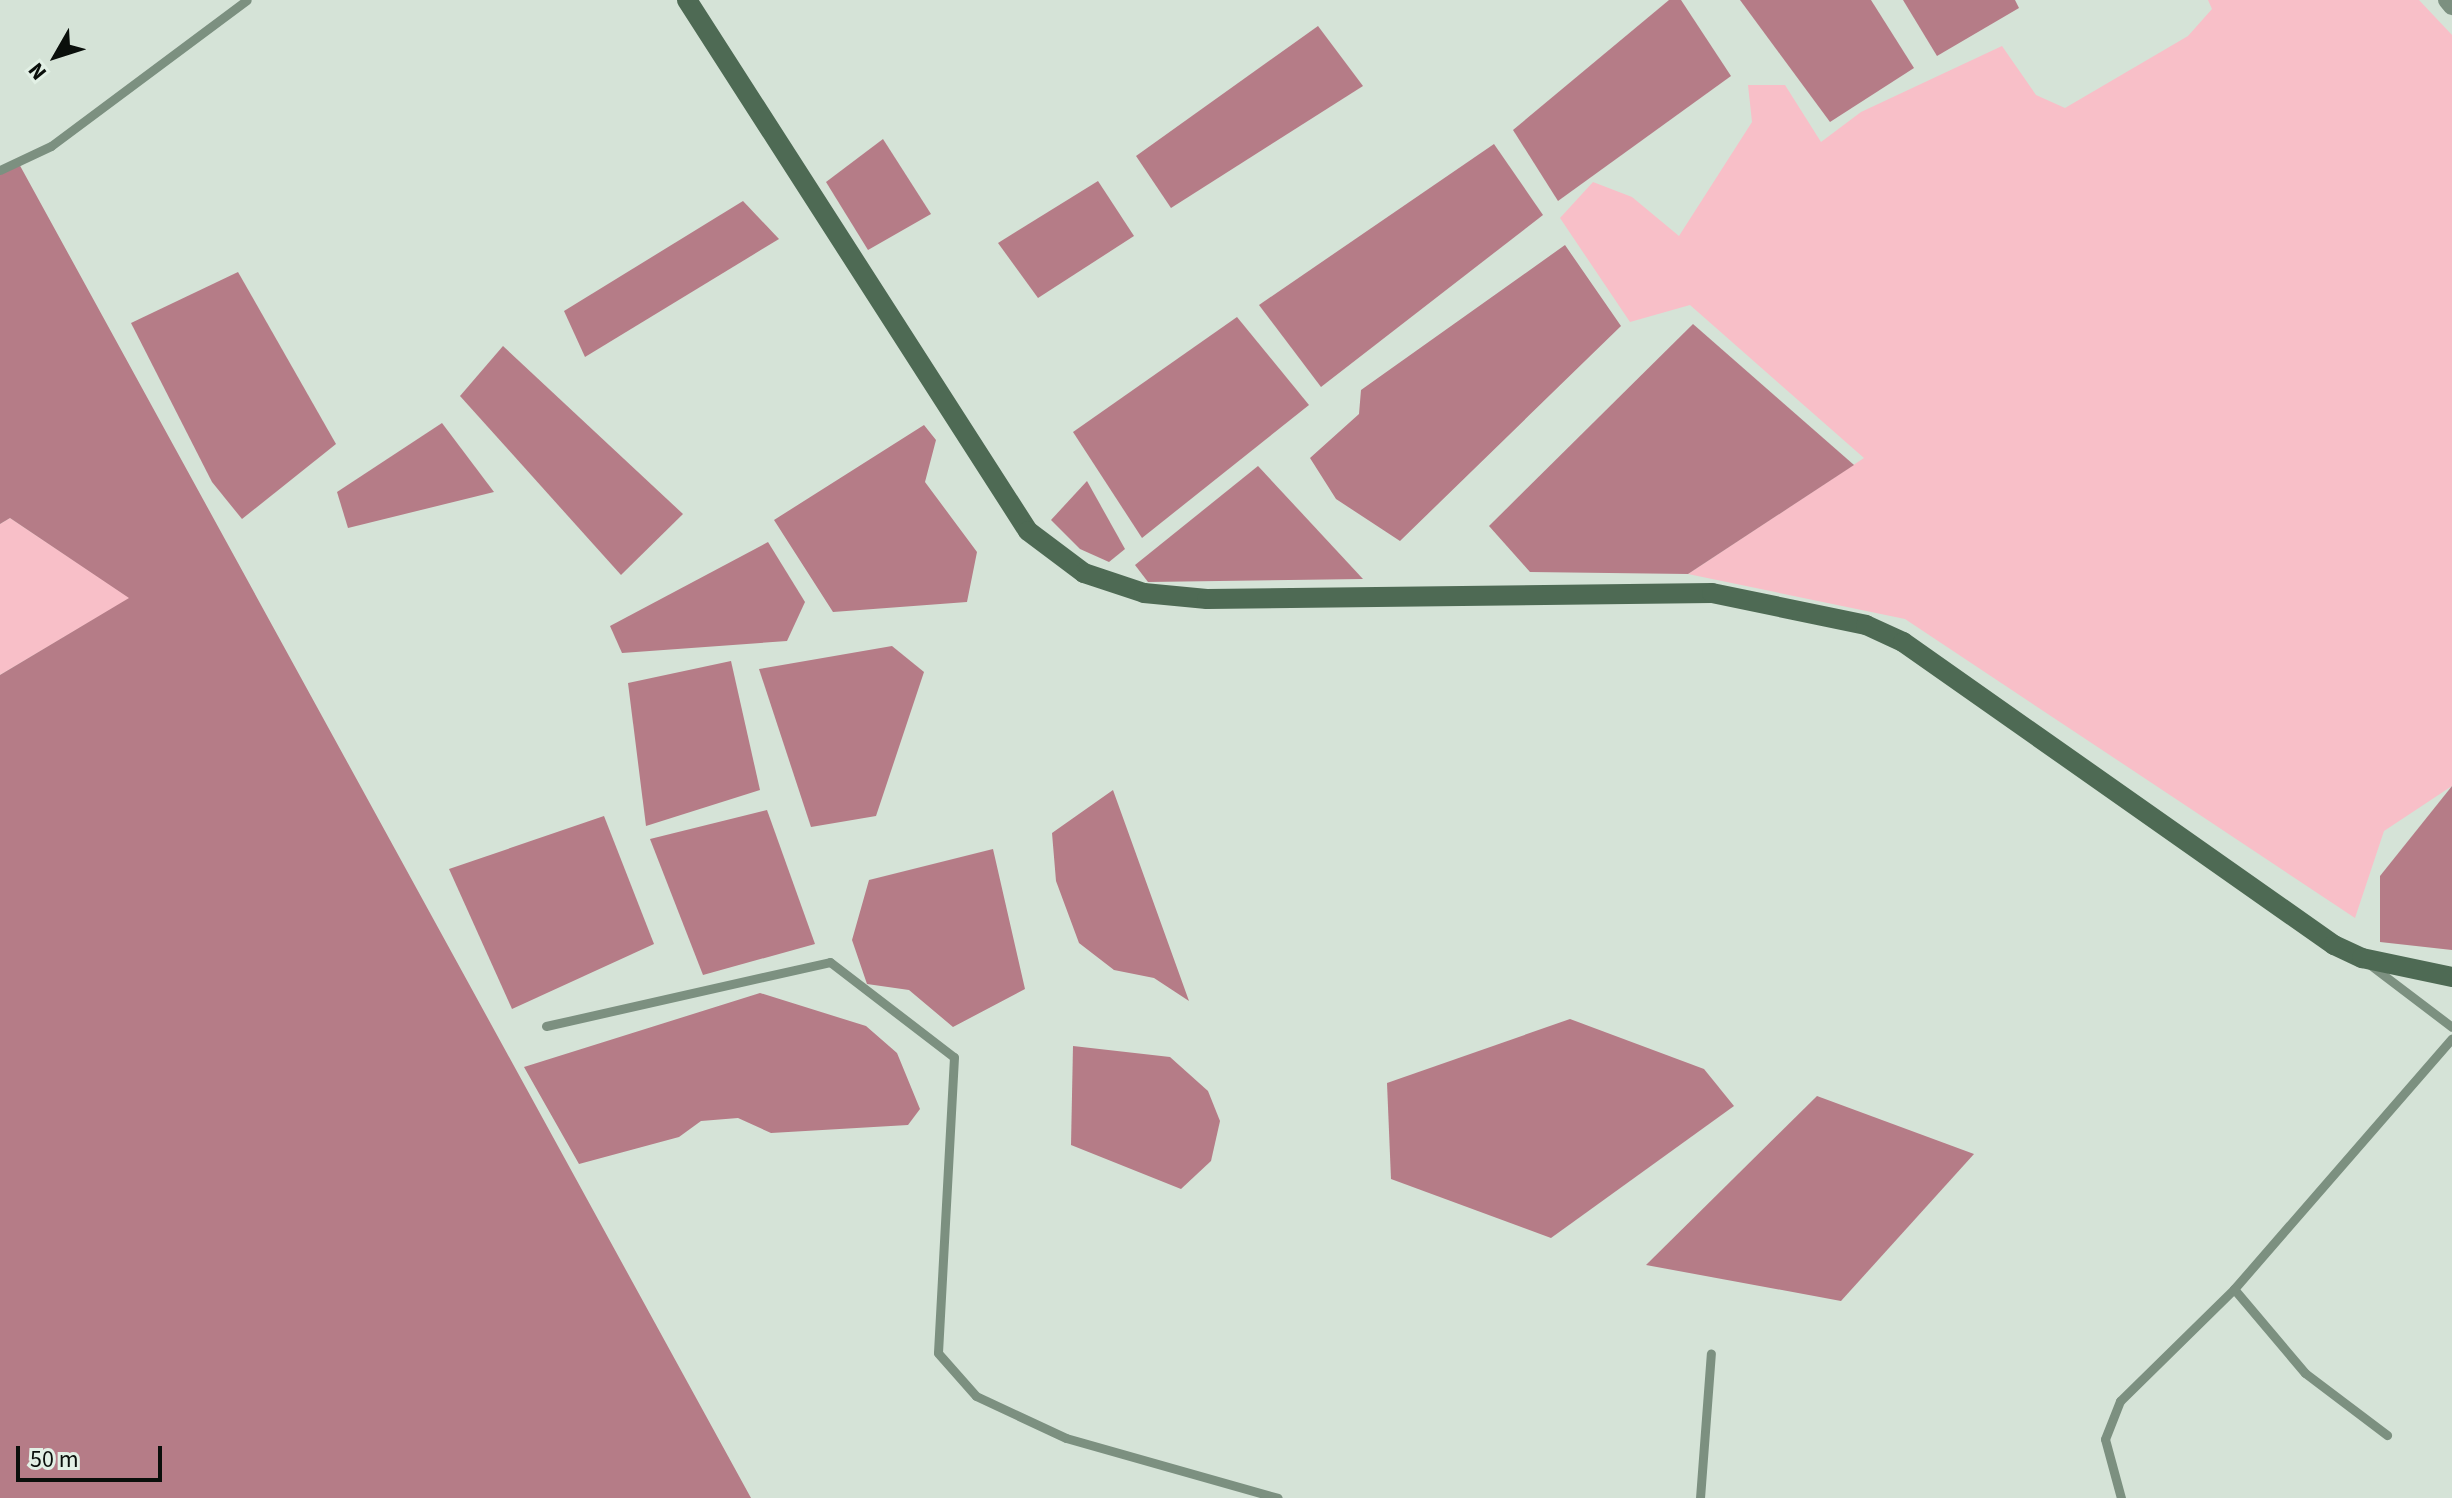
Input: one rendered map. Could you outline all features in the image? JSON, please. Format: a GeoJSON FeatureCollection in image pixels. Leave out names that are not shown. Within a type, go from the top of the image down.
{"type":"FeatureCollection","features":[{"type":"Feature","properties":{"kind":"street"},"geometry":{"type":"LineString","coordinates":[[687,0],[1028,531],[1084,573],[1144,593],[1207,599],[1712,593],[1866,625],[1903,642],[2362,958],[2452,977]]}},
{"type":"Feature","properties":{"kind":"street"},"geometry":{"type":"LineString","coordinates":[[2447,0],[2452,6]]}},
{"type":"Feature","properties":{"kind":"lane"},"geometry":{"type":"LineString","coordinates":[[0,170],[51,146],[247,0]]}},
{"type":"Feature","properties":{"kind":"lane"},"geometry":{"type":"LineString","coordinates":[[2362,958],[2452,1027]]}},
{"type":"Feature","properties":{"kind":"lane"},"geometry":{"type":"LineString","coordinates":[[546,1026],[830,962],[954,1057],[938,1353],[976,1396],[1066,1438],[1278,1498]]}},
{"type":"Feature","properties":{"kind":"lane"},"geometry":{"type":"LineString","coordinates":[[2121,1498],[2105,1439],[2120,1401],[2234,1289],[2452,1038]]}},
{"type":"Feature","properties":{"kind":"lane"},"geometry":{"type":"LineString","coordinates":[[2234,1289],[2305,1373],[2387,1435]]}},
{"type":"Feature","properties":{"kind":"lane"},"geometry":{"type":"LineString","coordinates":[[1700,1498],[1711,1353]]}},
{"type":"Feature","properties":{"kind":"shaded area"},"geometry":{"type":"Polygon","coordinates":[[[1669,0],[1681,0],[1731,76],[1558,201],[1513,130],[1669,0]]]}},
{"type":"Feature","properties":{"kind":"shaded area"},"geometry":{"type":"Polygon","coordinates":[[[1740,0],[1871,0],[1914,68],[1830,122],[1740,0]]]}},
{"type":"Feature","properties":{"kind":"shaded area"},"geometry":{"type":"Polygon","coordinates":[[[1903,0],[2015,0],[2019,8],[1937,56],[1903,0]]]}},
{"type":"Feature","properties":{"kind":"shaded area"},"geometry":{"type":"Polygon","coordinates":[[[2208,0],[2419,0],[2452,35],[2452,786],[2384,831],[2355,918],[1905,619],[1688,574],[1864,458],[1690,305],[1630,322],[1560,218],[1593,182],[1632,197],[1679,236],[1752,122],[1748,85],[1785,85],[1821,142],[1861,112],[2002,46],[2036,95],[2065,108],[2188,36],[2212,9],[2208,0]]]}},
{"type":"Feature","properties":{"kind":"shaded area"},"geometry":{"type":"Polygon","coordinates":[[[1318,26],[1363,86],[1171,208],[1136,156],[1318,26]]]}},
{"type":"Feature","properties":{"kind":"shaded area"},"geometry":{"type":"Polygon","coordinates":[[[883,139],[931,214],[868,250],[826,182],[883,139]]]}},
{"type":"Feature","properties":{"kind":"shaded area"},"geometry":{"type":"Polygon","coordinates":[[[1494,144],[1543,215],[1321,387],[1259,305],[1494,144]]]}},
{"type":"Feature","properties":{"kind":"shaded area"},"geometry":{"type":"Polygon","coordinates":[[[18,162],[751,1498],[0,1498],[0,675],[129,598],[10,518],[0,524],[0,168],[18,162]]]}},
{"type":"Feature","properties":{"kind":"shaded area"},"geometry":{"type":"Polygon","coordinates":[[[1098,181],[1134,236],[1038,298],[998,243],[1098,181]]]}},
{"type":"Feature","properties":{"kind":"shaded area"},"geometry":{"type":"Polygon","coordinates":[[[743,201],[779,239],[585,357],[564,311],[743,201]]]}},
{"type":"Feature","properties":{"kind":"shaded area"},"geometry":{"type":"Polygon","coordinates":[[[1565,245],[1621,326],[1400,541],[1336,499],[1310,458],[1359,414],[1361,390],[1565,245]]]}},
{"type":"Feature","properties":{"kind":"shaded area"},"geometry":{"type":"Polygon","coordinates":[[[238,272],[336,444],[242,519],[212,482],[131,323],[238,272]]]}},
{"type":"Feature","properties":{"kind":"shaded area"},"geometry":{"type":"Polygon","coordinates":[[[1237,317],[1309,405],[1142,538],[1073,432],[1237,317]]]}},
{"type":"Feature","properties":{"kind":"shaded area"},"geometry":{"type":"Polygon","coordinates":[[[1693,324],[1854,465],[1688,574],[1530,572],[1489,526],[1693,324]]]}},
{"type":"Feature","properties":{"kind":"shaded area"},"geometry":{"type":"Polygon","coordinates":[[[503,346],[683,514],[621,575],[460,396],[503,346]]]}},
{"type":"Feature","properties":{"kind":"shaded area"},"geometry":{"type":"Polygon","coordinates":[[[442,423],[494,492],[348,528],[337,492],[442,423]]]}},
{"type":"Feature","properties":{"kind":"shaded area"},"geometry":{"type":"Polygon","coordinates":[[[924,425],[936,440],[925,482],[977,552],[967,602],[833,612],[774,520],[924,425]]]}},
{"type":"Feature","properties":{"kind":"shaded area"},"geometry":{"type":"Polygon","coordinates":[[[1258,466],[1363,579],[1148,582],[1135,565],[1258,466]]]}},
{"type":"Feature","properties":{"kind":"shaded area"},"geometry":{"type":"Polygon","coordinates":[[[1087,481],[1125,549],[1109,562],[1080,549],[1051,520],[1087,481]]]}},
{"type":"Feature","properties":{"kind":"shaded area"},"geometry":{"type":"Polygon","coordinates":[[[10,518],[130,598],[0,675],[0,524],[10,518]]]}},
{"type":"Feature","properties":{"kind":"shaded area"},"geometry":{"type":"Polygon","coordinates":[[[768,542],[805,602],[787,641],[622,653],[610,626],[768,542]]]}},
{"type":"Feature","properties":{"kind":"shaded area"},"geometry":{"type":"Polygon","coordinates":[[[892,646],[924,672],[876,816],[811,827],[759,669],[892,646]]]}},
{"type":"Feature","properties":{"kind":"shaded area"},"geometry":{"type":"Polygon","coordinates":[[[731,661],[760,790],[646,826],[628,683],[731,661]]]}},
{"type":"Feature","properties":{"kind":"shaded area"},"geometry":{"type":"Polygon","coordinates":[[[2452,786],[2452,950],[2380,942],[2380,876],[2452,786]]]}},
{"type":"Feature","properties":{"kind":"shaded area"},"geometry":{"type":"Polygon","coordinates":[[[1113,790],[1189,1001],[1154,978],[1114,970],[1079,943],[1056,881],[1052,833],[1113,790]]]}},
{"type":"Feature","properties":{"kind":"shaded area"},"geometry":{"type":"Polygon","coordinates":[[[767,810],[815,944],[703,975],[650,839],[767,810]]]}},
{"type":"Feature","properties":{"kind":"shaded area"},"geometry":{"type":"Polygon","coordinates":[[[604,816],[654,944],[512,1009],[449,869],[604,816]]]}},
{"type":"Feature","properties":{"kind":"shaded area"},"geometry":{"type":"Polygon","coordinates":[[[993,849],[1025,989],[953,1027],[909,990],[867,984],[852,940],[869,880],[993,849]]]}},
{"type":"Feature","properties":{"kind":"shaded area"},"geometry":{"type":"Polygon","coordinates":[[[760,993],[866,1026],[897,1053],[920,1109],[908,1125],[771,1133],[738,1118],[701,1121],[679,1137],[579,1164],[524,1067],[760,993]]]}},
{"type":"Feature","properties":{"kind":"shaded area"},"geometry":{"type":"Polygon","coordinates":[[[1570,1019],[1704,1069],[1734,1106],[1551,1238],[1391,1179],[1387,1083],[1570,1019]]]}},
{"type":"Feature","properties":{"kind":"shaded area"},"geometry":{"type":"Polygon","coordinates":[[[1073,1046],[1170,1057],[1208,1091],[1220,1121],[1211,1161],[1181,1189],[1071,1145],[1073,1046]]]}},
{"type":"Feature","properties":{"kind":"shaded area"},"geometry":{"type":"Polygon","coordinates":[[[1817,1096],[1974,1154],[1841,1301],[1646,1265],[1817,1096]]]}}]}
